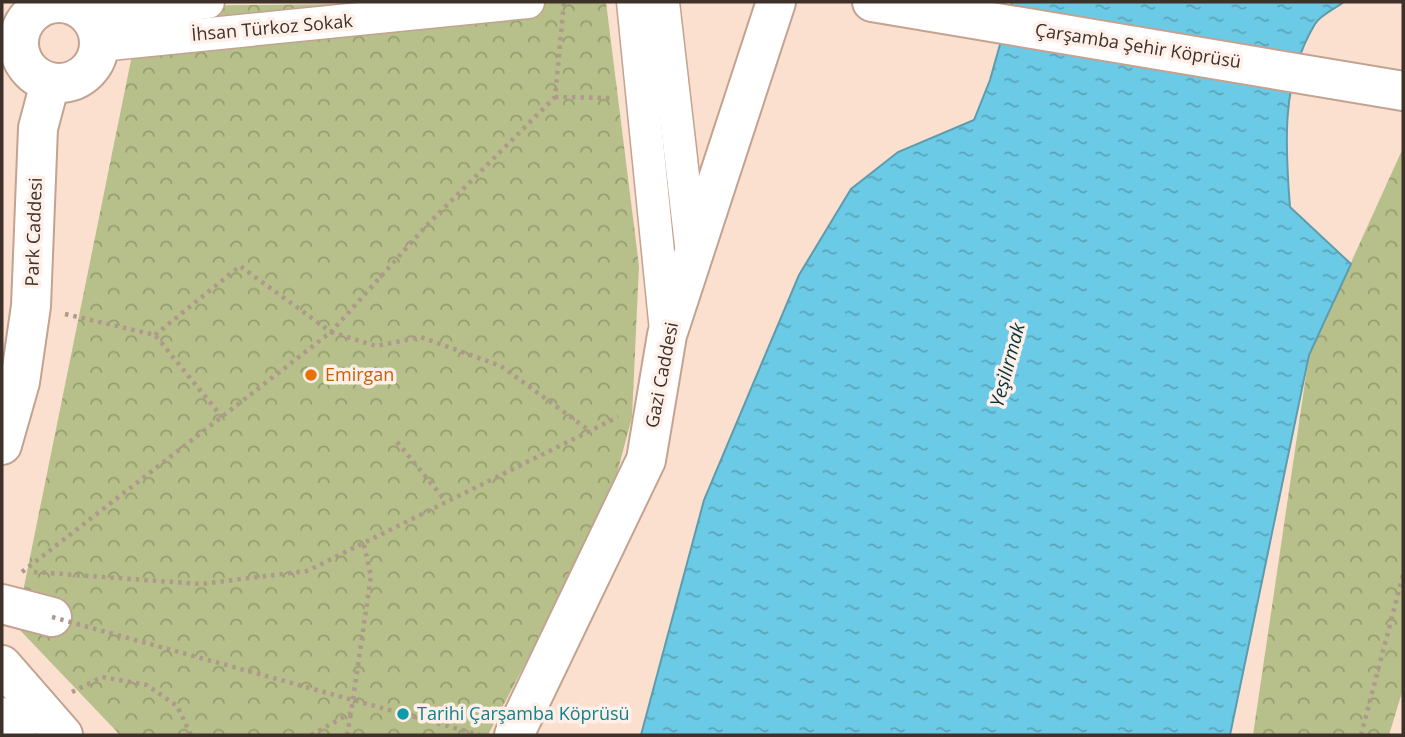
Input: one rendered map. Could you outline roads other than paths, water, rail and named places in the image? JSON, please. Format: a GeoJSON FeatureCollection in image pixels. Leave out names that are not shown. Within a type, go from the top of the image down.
{"type":"FeatureCollection","features":[{"type":"Feature","properties":{"kind":"main road"},"geometry":{"type":"LineString","coordinates":[[54,2],[68,3],[81,9],[96,32],[97,58],[78,79],[50,83],[27,68],[10,38],[29,15],[54,2]]}},
{"type":"Feature","properties":{"kind":"main road","name":"Gazi Caddesi"},"geometry":{"type":"LineString","coordinates":[[514,735],[646,460],[667,335],[776,2]]}},
{"type":"Feature","properties":{"kind":"main road","name":"Çarşamba Şehir Köprüsü"},"geometry":{"type":"LineString","coordinates":[[872,2],[1403,91]]}},
{"type":"Feature","properties":{"kind":"main road","name":"Park Caddesi"},"geometry":{"type":"LineString","coordinates":[[2,445],[20,382],[31,306],[38,128],[50,83]]}},
{"type":"Feature","properties":{"kind":"main road","name":"Park Caddesi"},"geometry":{"type":"LineString","coordinates":[[2,416],[20,382]]}},
{"type":"Feature","properties":{"kind":"main road"},"geometry":{"type":"LineString","coordinates":[[7,588],[52,617]]}},
{"type":"Feature","properties":{"kind":"main road"},"geometry":{"type":"LineString","coordinates":[[2,665],[40,726]]}},
{"type":"Feature","properties":{"kind":"main road"},"geometry":{"type":"LineString","coordinates":[[2,717],[40,726]]}},
{"type":"Feature","properties":{"kind":"street"},"geometry":{"type":"LineString","coordinates":[[96,32],[208,2]]}},
{"type":"Feature","properties":{"kind":"street","name":"İhsan Türkoz Sokak"},"geometry":{"type":"LineString","coordinates":[[96,32],[378,10],[527,2]]}},
{"type":"Feature","properties":{"kind":"street"},"geometry":{"type":"LineString","coordinates":[[633,2],[667,335]]}},
{"type":"Feature","properties":{"kind":"street"},"geometry":{"type":"LineString","coordinates":[[663,2],[692,257]]}},
{"type":"Feature","properties":{"kind":"water","name":"Yeşilırmak"},"geometry":{"type":"Polygon","coordinates":[[[1012,2],[1344,2],[1317,21],[1304,45],[1291,90],[1287,160],[1290,207],[1351,264],[1309,355],[1230,735],[641,735],[704,500],[799,275],[851,189],[898,152],[974,120],[990,80],[1012,2]]]}},
{"type":"Feature","properties":{"kind":"place","name":"Emirgan"},"geometry":{"type":"Point","coordinates":[311,375]}},
{"type":"Feature","properties":{"kind":"place","name":"Tarihi Çarşamba Köprüsü"},"geometry":{"type":"Point","coordinates":[403,714]}}]}
